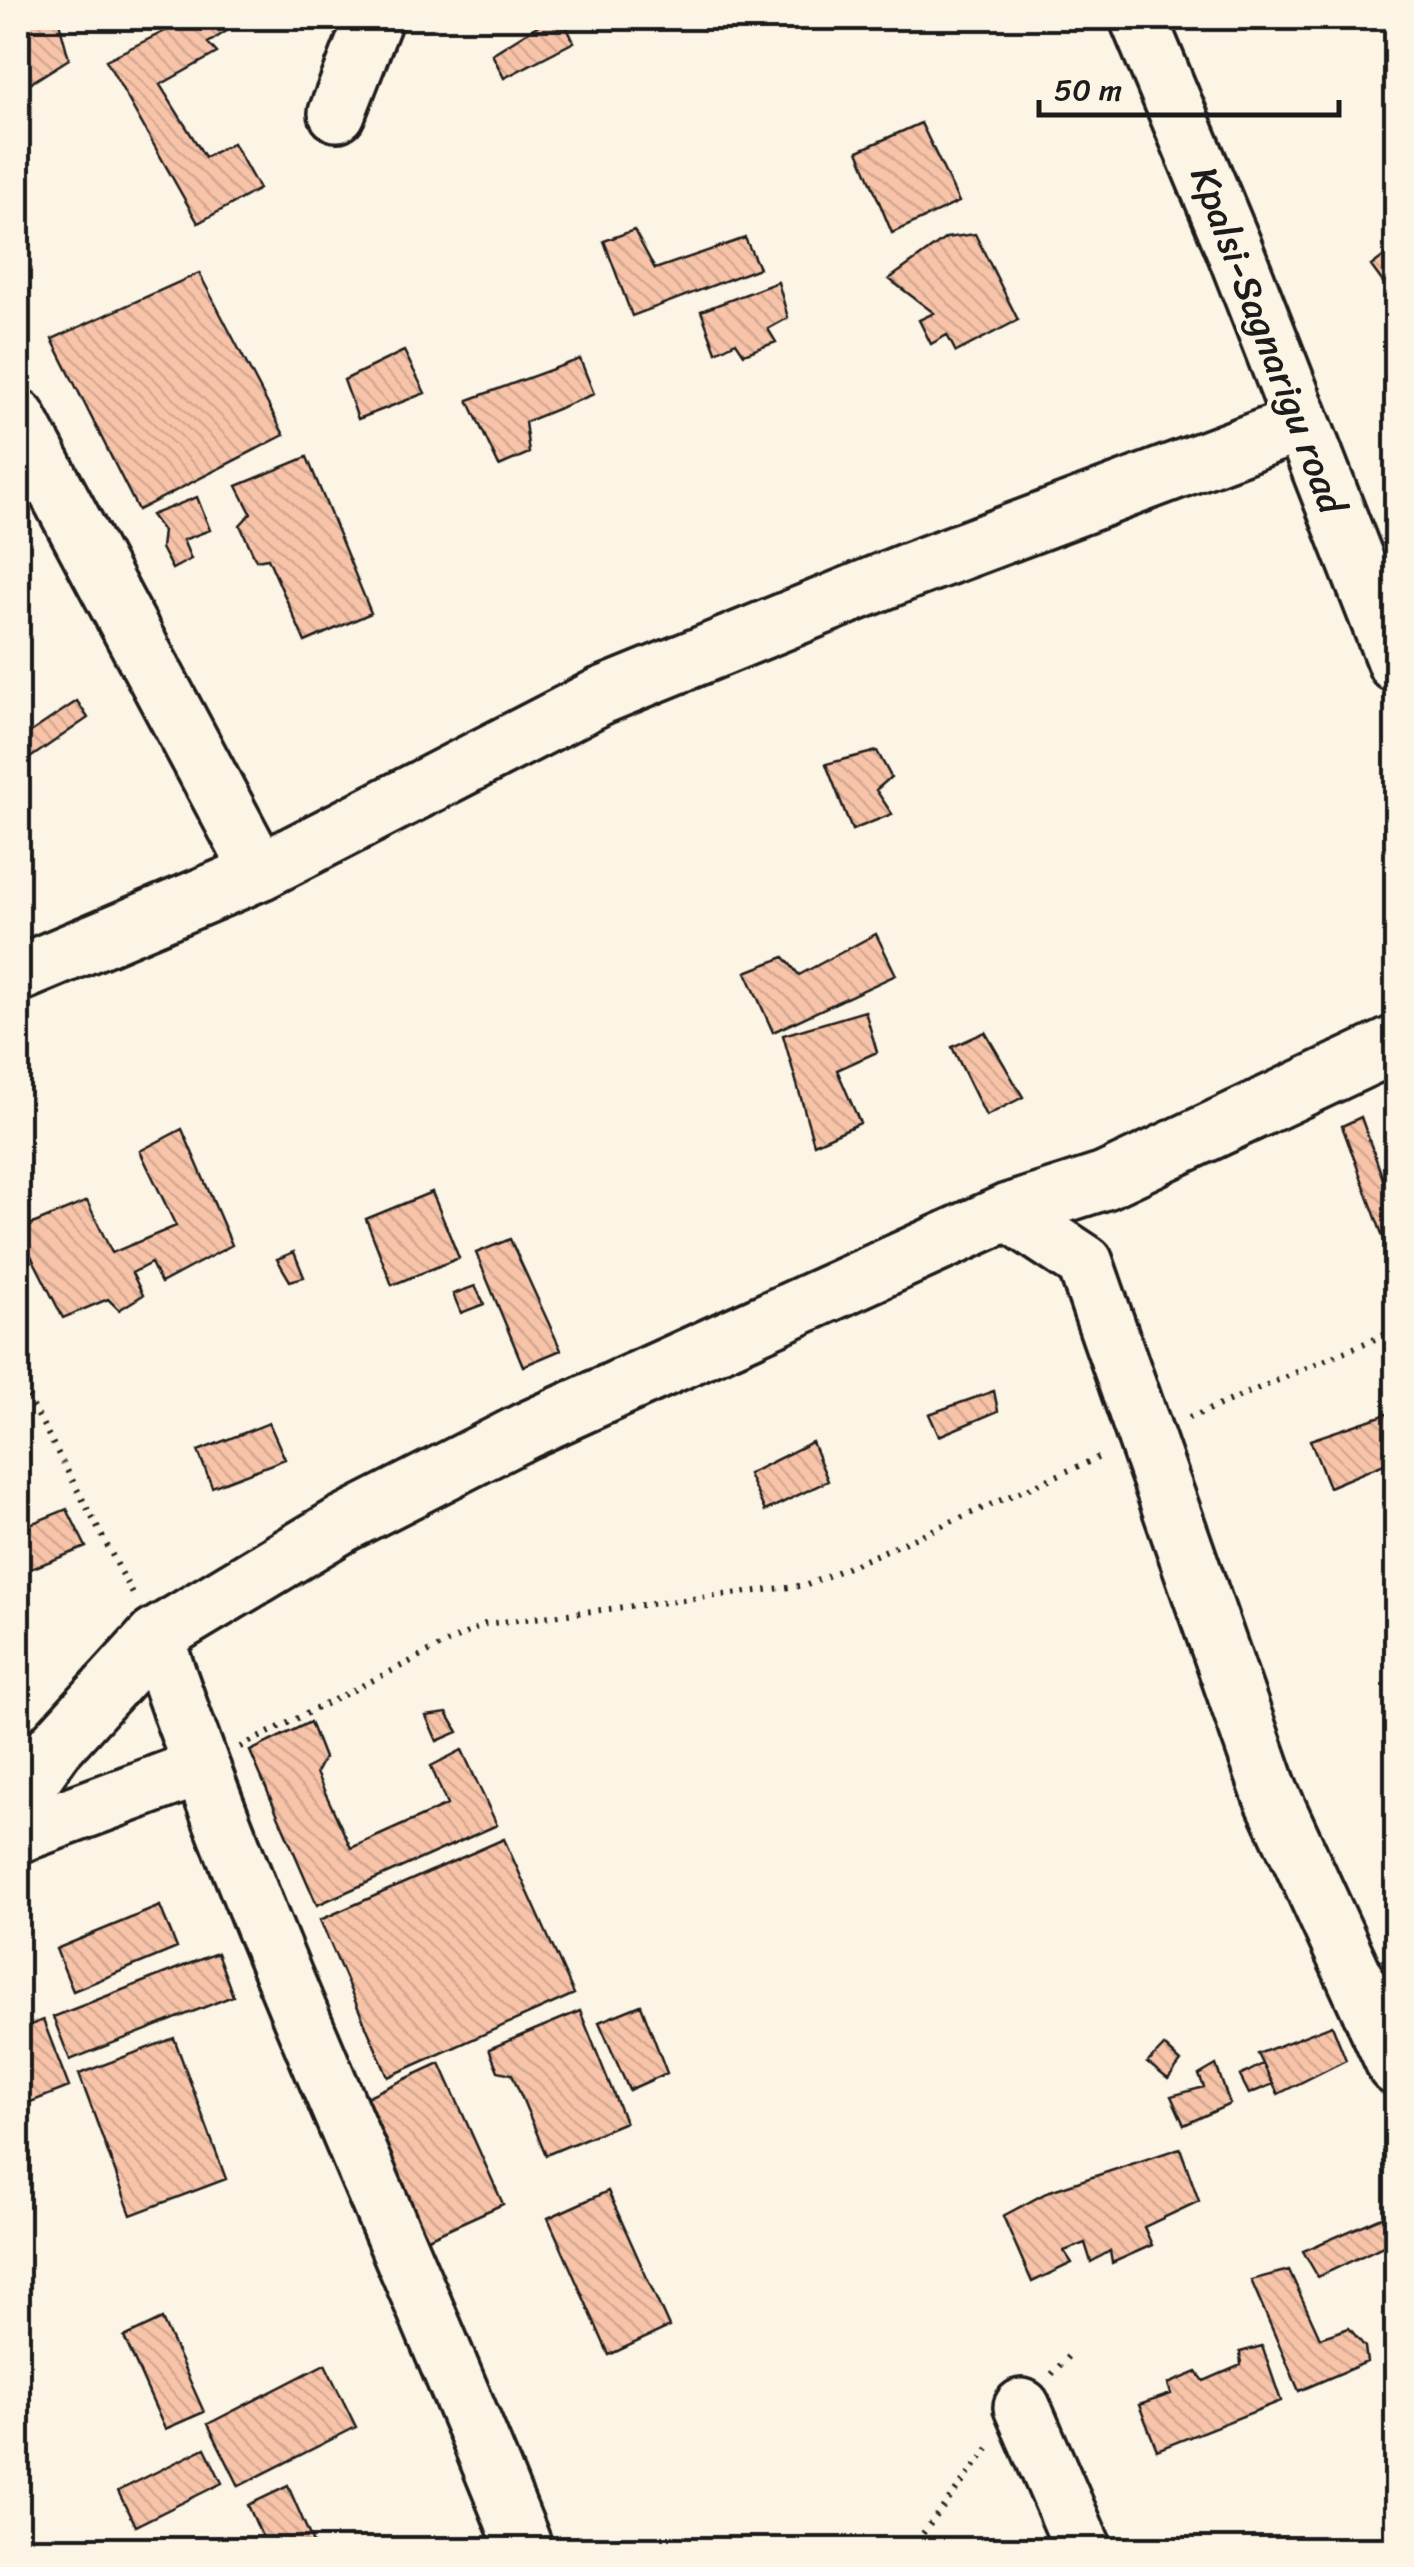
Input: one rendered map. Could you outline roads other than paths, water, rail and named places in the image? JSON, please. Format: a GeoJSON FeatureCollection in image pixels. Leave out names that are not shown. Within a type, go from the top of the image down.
{"type":"FeatureCollection","features":[{"type":"Feature","properties":{"kind":"street"},"geometry":{"type":"LineString","coordinates":[[337,112],[374,18]]}},
{"type":"Feature","properties":{"kind":"street","name":"Kpalsi-Sagnarigu road"},"geometry":{"type":"LineString","coordinates":[[1138,18],[1233,246],[1396,664]]}},
{"type":"Feature","properties":{"kind":"street"},"geometry":{"type":"LineString","coordinates":[[18,418],[260,872]]}},
{"type":"Feature","properties":{"kind":"street"},"geometry":{"type":"LineString","coordinates":[[18,974],[260,872],[601,696],[906,572],[1300,424]]}},
{"type":"Feature","properties":{"kind":"street"},"geometry":{"type":"LineString","coordinates":[[18,1799],[54,1748],[155,1637],[343,1524],[437,1474],[1008,1212],[1104,1181],[1396,1044]]}},
{"type":"Feature","properties":{"kind":"street"},"geometry":{"type":"LineString","coordinates":[[1104,1181],[1085,1263],[1107,1319],[1143,1438],[1270,1792],[1396,2066]]}},
{"type":"Feature","properties":{"kind":"street"},"geometry":{"type":"LineString","coordinates":[[1008,1212],[1085,1263]]}},
{"type":"Feature","properties":{"kind":"street"},"geometry":{"type":"LineString","coordinates":[[155,1637],[199,1768],[336,2107],[524,2550]]}},
{"type":"Feature","properties":{"kind":"street"},"geometry":{"type":"LineString","coordinates":[[18,1835],[199,1768]]}},
{"type":"Feature","properties":{"kind":"street"},"geometry":{"type":"LineString","coordinates":[[1022,2408],[1084,2550]]}}]}
